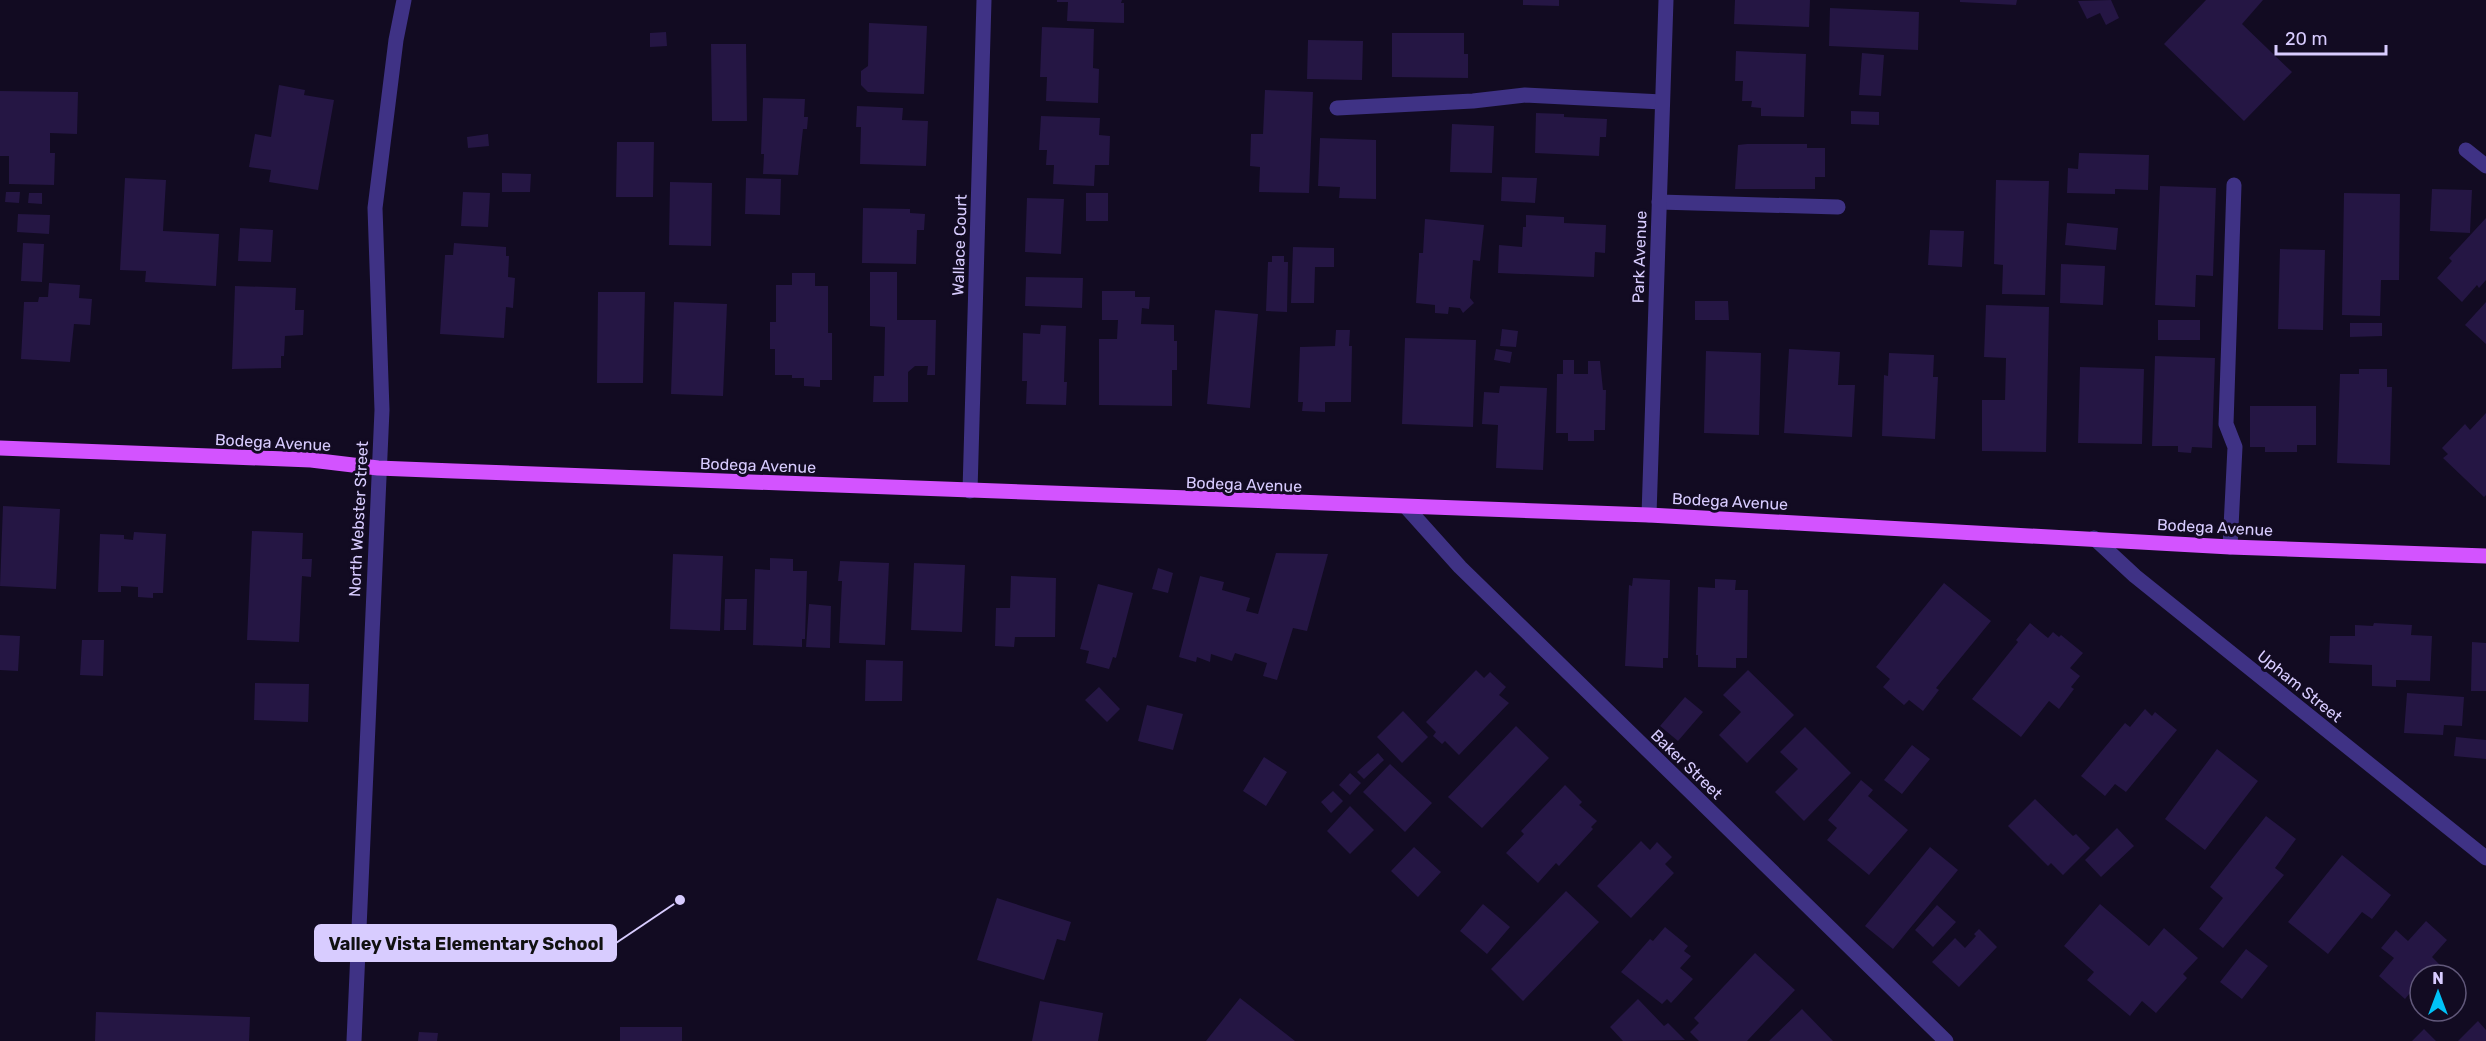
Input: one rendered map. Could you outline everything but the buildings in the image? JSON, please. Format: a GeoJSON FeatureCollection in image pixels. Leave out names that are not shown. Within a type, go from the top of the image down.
{"type":"FeatureCollection","features":[{"type":"Feature","properties":{"kind":"main road","name":"Bodega Avenue"},"geometry":{"type":"LineString","coordinates":[[0,448],[311,460],[378,468],[1407,508],[1649,515],[2230,547],[2486,556]]}},
{"type":"Feature","properties":{"kind":"street","name":"North Webster Street"},"geometry":{"type":"LineString","coordinates":[[354,1041],[382,410],[375,208],[396,40],[404,0]]}},
{"type":"Feature","properties":{"kind":"street","name":"Wallace Court"},"geometry":{"type":"LineString","coordinates":[[970,491],[984,0]]}},
{"type":"Feature","properties":{"kind":"street","name":"Park Avenue"},"geometry":{"type":"LineString","coordinates":[[1649,515],[1666,0]]}},
{"type":"Feature","properties":{"kind":"street"},"geometry":{"type":"LineString","coordinates":[[1337,108],[1473,101],[1525,95],[1662,102]]}},
{"type":"Feature","properties":{"kind":"street"},"geometry":{"type":"LineString","coordinates":[[2466,150],[2486,166]]}},
{"type":"Feature","properties":{"kind":"street"},"geometry":{"type":"LineString","coordinates":[[2230,547],[2235,447],[2226,424],[2234,185]]}},
{"type":"Feature","properties":{"kind":"street"},"geometry":{"type":"LineString","coordinates":[[1659,202],[1838,207]]}},
{"type":"Feature","properties":{"kind":"street","name":"Baker Street"},"geometry":{"type":"LineString","coordinates":[[1407,508],[1460,567],[1946,1041]]}},
{"type":"Feature","properties":{"kind":"street","name":"Upham Street"},"geometry":{"type":"LineString","coordinates":[[2094,538],[2135,576],[2486,858]]}},
{"type":"Feature","properties":{"kind":"place","name":"Valley Vista Elementary School"},"geometry":{"type":"Point","coordinates":[680,900]}}]}
